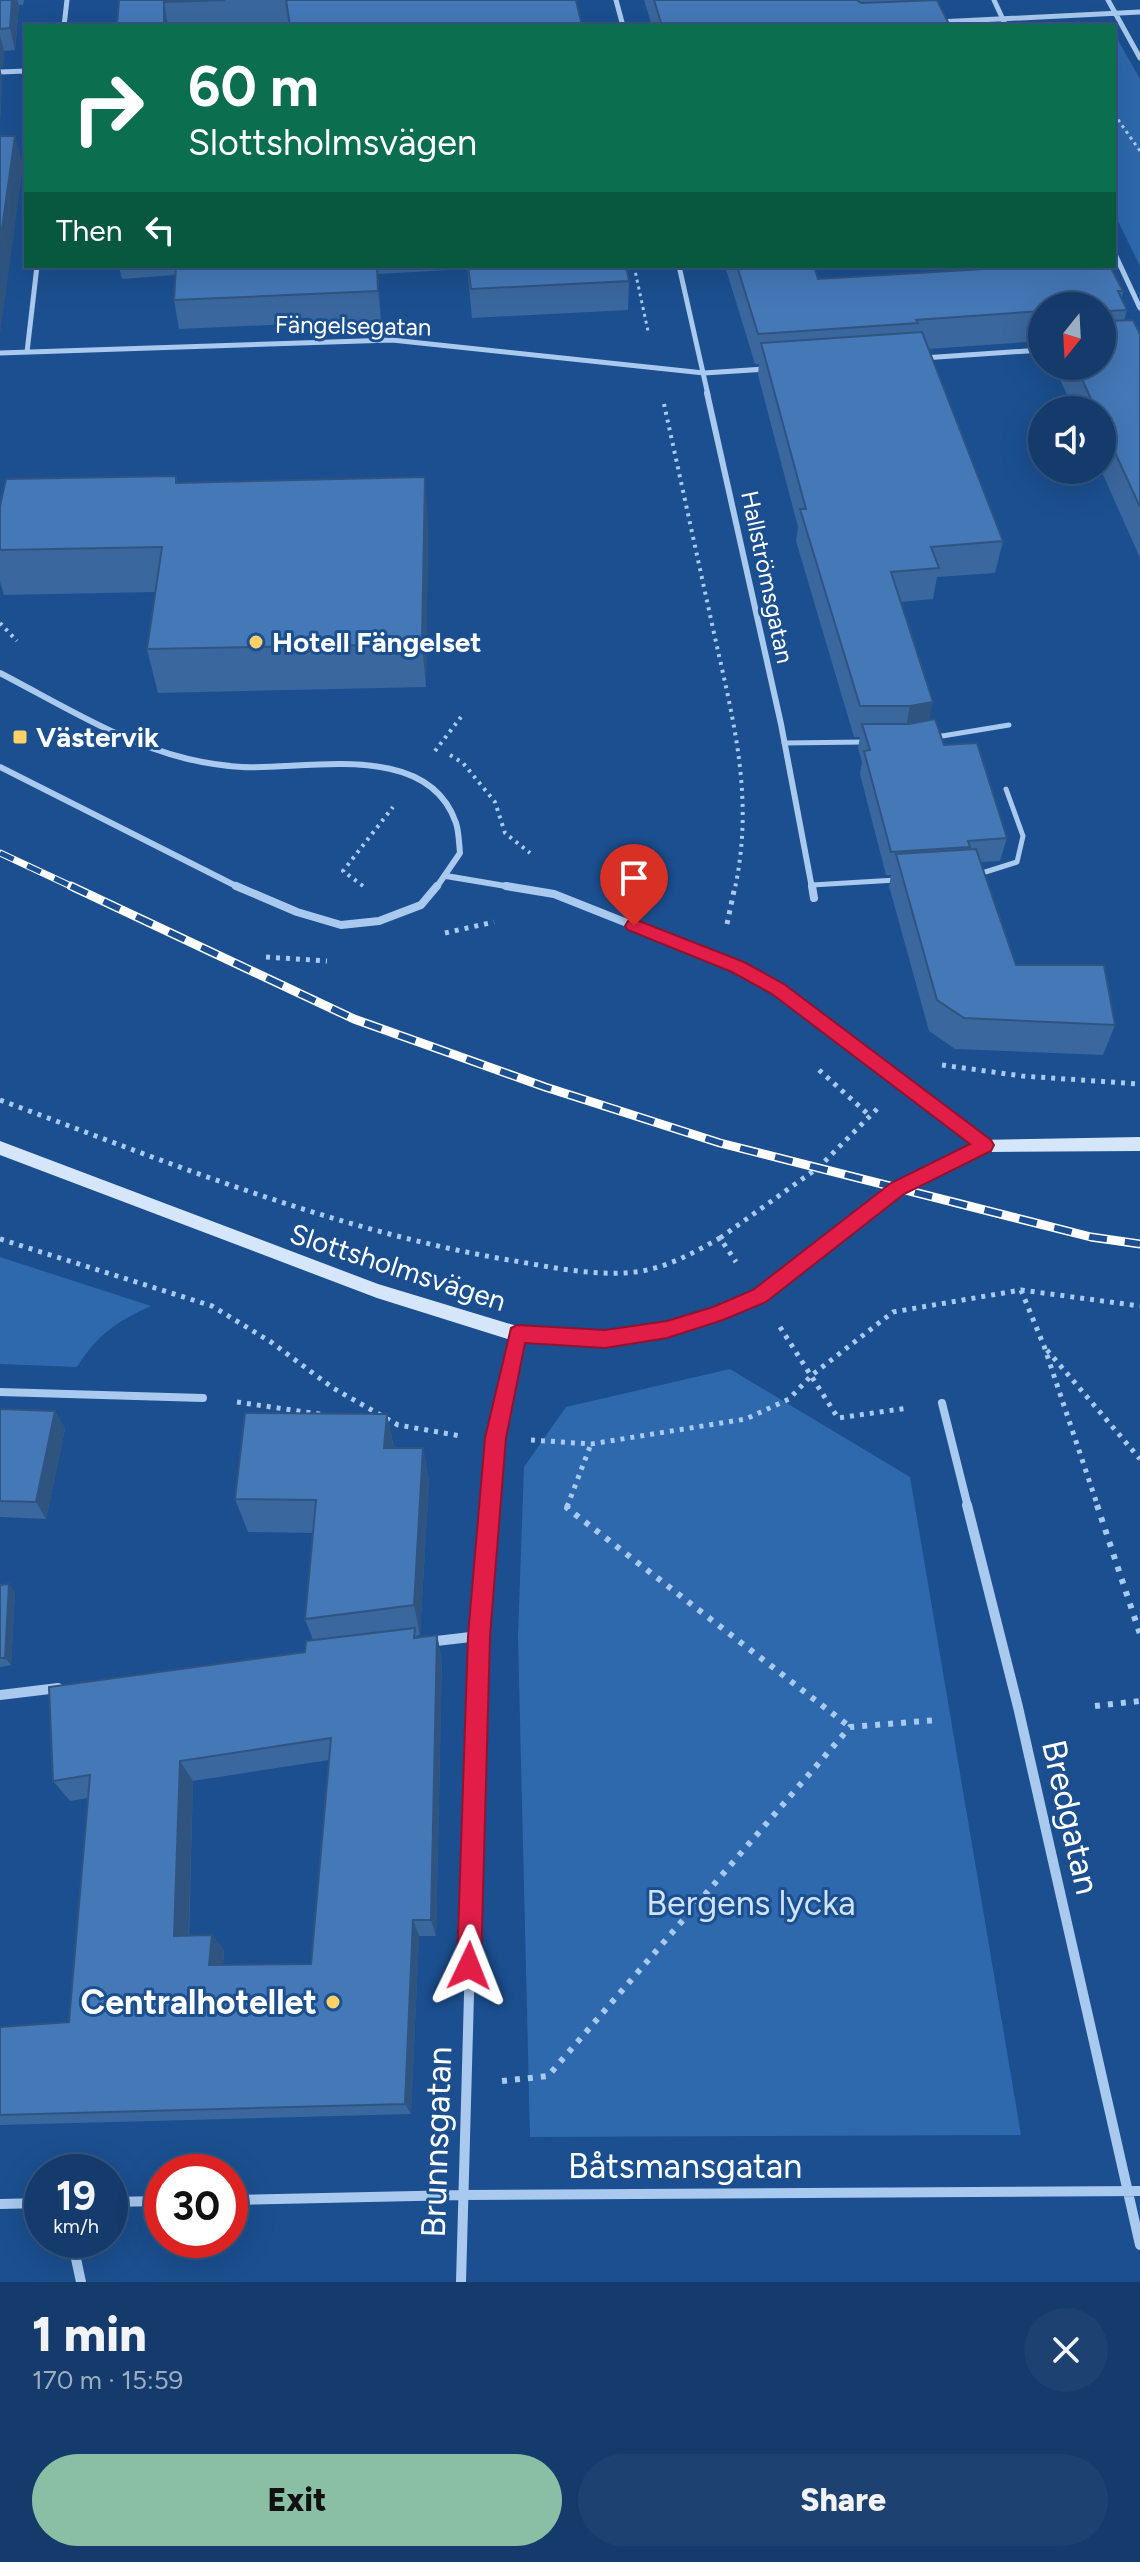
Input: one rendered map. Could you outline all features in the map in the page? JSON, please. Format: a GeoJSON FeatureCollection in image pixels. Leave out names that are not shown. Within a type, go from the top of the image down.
{"type":"FeatureCollection","features":[{"type":"Feature","properties":{"kind":"street"},"geometry":{"type":"LineString","coordinates":[[64,24],[67,0]]}},
{"type":"Feature","properties":{"kind":"street"},"geometry":{"type":"LineString","coordinates":[[616,0],[622,24]]}},
{"type":"Feature","properties":{"kind":"street"},"geometry":{"type":"LineString","coordinates":[[994,0],[1005,24]]}},
{"type":"Feature","properties":{"kind":"street"},"geometry":{"type":"LineString","coordinates":[[1108,0],[1140,58]]}},
{"type":"Feature","properties":{"kind":"street"},"geometry":{"type":"LineString","coordinates":[[930,22],[1140,12]]}},
{"type":"Feature","properties":{"kind":"street"},"geometry":{"type":"LineString","coordinates":[[0,72],[24,71]]}},
{"type":"Feature","properties":{"kind":"street"},"geometry":{"type":"LineString","coordinates":[[1116,256],[1140,308]]}},
{"type":"Feature","properties":{"kind":"street"},"geometry":{"type":"LineString","coordinates":[[27,352],[37,268]]}},
{"type":"Feature","properties":{"kind":"street","name":"Hallströmsgatan"},"geometry":{"type":"LineString","coordinates":[[679,268],[784,743],[814,898]]}},
{"type":"Feature","properties":{"kind":"street","name":"Fängelsegatan"},"geometry":{"type":"LineString","coordinates":[[0,353],[392,340],[656,370],[704,373],[781,368]]}},
{"type":"Feature","properties":{"kind":"street"},"geometry":{"type":"LineString","coordinates":[[919,359],[1028,351]]}},
{"type":"Feature","properties":{"kind":"street"},"geometry":{"type":"LineString","coordinates":[[0,673],[150,749],[191,760],[241,767],[355,764],[393,768],[416,777],[435,790],[456,822],[460,853],[446,876],[421,905],[401,915],[341,925],[252,894],[0,767]]}},
{"type":"Feature","properties":{"kind":"street"},"geometry":{"type":"LineString","coordinates":[[446,876],[554,894],[714,957],[778,989],[985,1145],[1140,1144]]}},
{"type":"Feature","properties":{"kind":"street","name":"Slottsholmsvägen"},"geometry":{"type":"LineString","coordinates":[[0,1148],[377,1291],[517,1334],[605,1339],[667,1329],[716,1314],[759,1296],[897,1188],[985,1145]]}},
{"type":"Feature","properties":{"kind":"street","name":"Brunnsgatan"},"geometry":{"type":"LineString","coordinates":[[461,2282],[479,1636],[495,1438],[517,1334]]}},
{"type":"Feature","properties":{"kind":"street"},"geometry":{"type":"LineString","coordinates":[[0,1392],[203,1398]]}},
{"type":"Feature","properties":{"kind":"street","name":"Bredgatan"},"geometry":{"type":"LineString","coordinates":[[942,1403],[1134,2192],[1140,2245]]}},
{"type":"Feature","properties":{"kind":"street"},"geometry":{"type":"LineString","coordinates":[[417,1643],[479,1636]]}},
{"type":"Feature","properties":{"kind":"street"},"geometry":{"type":"LineString","coordinates":[[0,1695],[77,1686]]}},
{"type":"Feature","properties":{"kind":"street","name":"Båtsmansgatan"},"geometry":{"type":"LineString","coordinates":[[248,2200],[462,2195],[1134,2192]]}},
{"type":"Feature","properties":{"kind":"street"},"geometry":{"type":"LineString","coordinates":[[0,2204],[24,2203]]}},
{"type":"Feature","properties":{"kind":"street"},"geometry":{"type":"LineString","coordinates":[[76,2258],[81,2282]]}},
{"type":"Feature","properties":{"kind":"lane"},"geometry":{"type":"LineString","coordinates":[[934,737],[1009,725]]}},
{"type":"Feature","properties":{"kind":"lane"},"geometry":{"type":"LineString","coordinates":[[784,743],[874,742]]}},
{"type":"Feature","properties":{"kind":"lane"},"geometry":{"type":"LineString","coordinates":[[975,875],[1017,862],[1023,836],[1006,789]]}},
{"type":"Feature","properties":{"kind":"lane"},"geometry":{"type":"LineString","coordinates":[[812,885],[901,880]]}},
{"type":"Feature","properties":{"kind":"path"},"geometry":{"type":"LineString","coordinates":[[1116,117],[1140,151]]}},
{"type":"Feature","properties":{"kind":"path"},"geometry":{"type":"LineString","coordinates":[[634,268],[736,735],[745,801],[743,851],[724,935],[714,957]]}},
{"type":"Feature","properties":{"kind":"path"},"geometry":{"type":"LineString","coordinates":[[461,717],[343,871],[428,939],[461,927],[498,921]]}},
{"type":"Feature","properties":{"kind":"path"},"geometry":{"type":"LineString","coordinates":[[266,957],[338,960]]}},
{"type":"Feature","properties":{"kind":"path"},"geometry":{"type":"LineString","coordinates":[[813,1064],[869,1115]]}},
{"type":"Feature","properties":{"kind":"path"},"geometry":{"type":"LineString","coordinates":[[0,1100],[379,1235],[474,1256],[581,1270],[631,1272],[676,1262],[720,1238],[838,1418],[942,1403]]}},
{"type":"Feature","properties":{"kind":"path"},"geometry":{"type":"LineString","coordinates":[[0,1239],[212,1306],[271,1342],[333,1388],[398,1425]]}},
{"type":"Feature","properties":{"kind":"path"},"geometry":{"type":"LineString","coordinates":[[368,1420],[449,1436],[591,1444],[671,1433],[746,1419],[789,1399],[812,1375],[893,1312],[1021,1290],[1140,1306]]}},
{"type":"Feature","properties":{"kind":"path"},"geometry":{"type":"LineString","coordinates":[[1021,1290],[1044,1346],[1140,1634]]}},
{"type":"Feature","properties":{"kind":"path"},"geometry":{"type":"LineString","coordinates":[[1044,1346],[1140,1459]]}},
{"type":"Feature","properties":{"kind":"path"},"geometry":{"type":"LineString","coordinates":[[203,1398],[338,1416]]}},
{"type":"Feature","properties":{"kind":"path"},"geometry":{"type":"LineString","coordinates":[[591,1444],[567,1508],[850,1727],[937,1720]]}},
{"type":"Feature","properties":{"kind":"path"},"geometry":{"type":"LineString","coordinates":[[1095,1706],[1140,1701]]}},
{"type":"Feature","properties":{"kind":"path"},"geometry":{"type":"LineString","coordinates":[[465,2085],[548,2076],[850,1727]]}},
{"type":"Feature","properties":{"kind":"green space"},"geometry":{"type":"Polygon","coordinates":[[[1116,37],[1140,79],[1140,266],[1116,217],[1116,37]]]}},
{"type":"Feature","properties":{"kind":"green space"},"geometry":{"type":"Polygon","coordinates":[[[0,1257],[151,1306],[109,1330],[77,1367],[0,1364],[0,1257]]]}},
{"type":"Feature","properties":{"kind":"green space","name":"Bergens lycka"},"geometry":{"type":"Polygon","coordinates":[[[730,1369],[910,1477],[1021,2135],[530,2137],[518,1636],[524,1467],[566,1407],[730,1369]]]}},
{"type":"Feature","properties":{"kind":"building"},"geometry":{"type":"Polygon","coordinates":[[[0,0],[12,0],[10,28],[0,29],[0,0]]]}},
{"type":"Feature","properties":{"kind":"building"},"geometry":{"type":"Polygon","coordinates":[[[119,0],[225,0],[164,2],[164,24],[117,24],[119,0]]]}},
{"type":"Feature","properties":{"kind":"building"},"geometry":{"type":"Polygon","coordinates":[[[286,0],[576,0],[582,24],[290,24],[286,0]]]}},
{"type":"Feature","properties":{"kind":"building"},"geometry":{"type":"Polygon","coordinates":[[[654,0],[857,0],[861,3],[937,0],[949,24],[661,24],[654,0]]]}},
{"type":"Feature","properties":{"kind":"building"},"geometry":{"type":"Polygon","coordinates":[[[0,136],[15,136],[0,243],[0,136]]]}},
{"type":"Feature","properties":{"kind":"building"},"geometry":{"type":"Polygon","coordinates":[[[176,268],[377,268],[378,291],[174,300],[176,268]]]}},
{"type":"Feature","properties":{"kind":"building"},"geometry":{"type":"Polygon","coordinates":[[[468,268],[626,268],[629,281],[471,289],[468,268]]]}},
{"type":"Feature","properties":{"kind":"building"},"geometry":{"type":"Polygon","coordinates":[[[738,268],[815,268],[818,279],[1002,268],[1111,268],[1123,291],[1118,291],[1127,310],[1116,311],[1116,292],[1028,292],[1028,312],[916,320],[918,323],[758,334],[738,268]]]}},
{"type":"Feature","properties":{"kind":"building"},"geometry":{"type":"Polygon","coordinates":[[[1133,320],[1140,334],[1140,507],[1116,455],[1116,396],[1090,396],[1082,380],[1116,380],[1116,321],[1133,320]]]}},
{"type":"Feature","properties":{"kind":"building"},"geometry":{"type":"Polygon","coordinates":[[[922,332],[1003,541],[931,547],[939,568],[891,572],[933,702],[910,706],[860,706],[800,509],[806,509],[761,343],[922,332]]]}},
{"type":"Feature","properties":{"kind":"building"},"geometry":{"type":"Polygon","coordinates":[[[176,476],[176,483],[425,477],[422,644],[147,649],[162,547],[0,550],[0,506],[6,479],[176,476]]]}},
{"type":"Feature","properties":{"kind":"building"},"geometry":{"type":"Polygon","coordinates":[[[935,719],[944,745],[977,743],[1007,838],[968,841],[970,847],[891,852],[864,751],[870,750],[862,724],[909,724],[935,719]]]}},
{"type":"Feature","properties":{"kind":"building"},"geometry":{"type":"Polygon","coordinates":[[[976,849],[1016,965],[1104,965],[1115,1025],[964,1018],[937,1000],[896,854],[976,849]]]}},
{"type":"Feature","properties":{"kind":"building"},"geometry":{"type":"Polygon","coordinates":[[[0,1409],[55,1411],[36,1502],[0,1501],[0,1409]]]}},
{"type":"Feature","properties":{"kind":"building"},"geometry":{"type":"Polygon","coordinates":[[[245,1413],[387,1414],[384,1448],[423,1448],[414,1605],[305,1619],[316,1500],[235,1499],[245,1413]]]}},
{"type":"Feature","properties":{"kind":"building"},"geometry":{"type":"Polygon","coordinates":[[[9,1584],[5,1658],[0,1658],[0,1585],[9,1584]]]}},
{"type":"Feature","properties":{"kind":"building"},"geometry":{"type":"Polygon","coordinates":[[[415,1628],[414,1638],[437,1635],[431,1920],[413,1920],[405,2104],[0,2115],[0,2027],[69,2022],[90,1775],[53,1781],[49,1687],[305,1652],[306,1641],[415,1628]],[[331,1738],[180,1761],[174,1936],[212,1935],[209,1965],[311,1964],[331,1738]]]}},
{"type":"Feature","properties":{"kind":"railway"},"geometry":{"type":"LineString","coordinates":[[0,853],[75,888]]}},
{"type":"Feature","properties":{"kind":"railway"},"geometry":{"type":"LineString","coordinates":[[71,886],[354,1019],[545,1087],[720,1143],[1091,1237],[1140,1244]]}},
{"type":"Feature","properties":{"kind":"place","name":"Hotell Fängelset"},"geometry":{"type":"Point","coordinates":[256,642]}},
{"type":"Feature","properties":{"kind":"place","name":"Västervik"},"geometry":{"type":"Point","coordinates":[20,737]}},
{"type":"Feature","properties":{"kind":"place","name":"Centralhotellet"},"geometry":{"type":"Point","coordinates":[333,2002]}},
{"type":"Feature","properties":{"kind":"route"},"geometry":{"type":"LineString","coordinates":[[469,1966],[479,1636],[495,1438],[517,1334],[605,1339],[667,1329],[716,1314],[759,1296],[897,1188],[985,1145],[778,989],[738,967],[634,926]]}}]}
